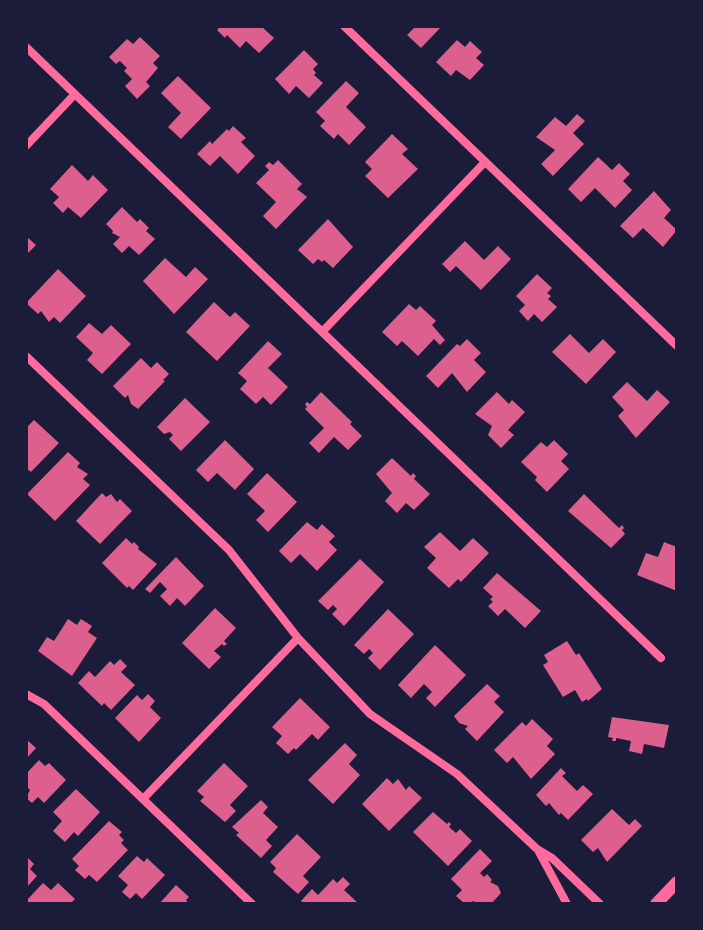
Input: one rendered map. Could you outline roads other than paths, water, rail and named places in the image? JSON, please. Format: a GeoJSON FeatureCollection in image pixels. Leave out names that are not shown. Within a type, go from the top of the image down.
{"type":"FeatureCollection","features":[{"type":"Feature","properties":{"kind":"main road"},"geometry":{"type":"LineString","coordinates":[[656,904],[677,882]]}},
{"type":"Feature","properties":{"kind":"street"},"geometry":{"type":"LineString","coordinates":[[344,26],[677,346]]}},
{"type":"Feature","properties":{"kind":"street"},"geometry":{"type":"LineString","coordinates":[[26,47],[661,658]]}},
{"type":"Feature","properties":{"kind":"street"},"geometry":{"type":"LineString","coordinates":[[26,146],[75,94]]}},
{"type":"Feature","properties":{"kind":"street"},"geometry":{"type":"LineString","coordinates":[[323,331],[485,162]]}},
{"type":"Feature","properties":{"kind":"street"},"geometry":{"type":"LineString","coordinates":[[26,356],[229,550],[298,638],[370,714],[457,774],[600,904]]}},
{"type":"Feature","properties":{"kind":"street"},"geometry":{"type":"LineString","coordinates":[[143,799],[298,638]]}},
{"type":"Feature","properties":{"kind":"street"},"geometry":{"type":"LineString","coordinates":[[26,694],[44,704],[252,904]]}},
{"type":"Feature","properties":{"kind":"street"},"geometry":{"type":"LineString","coordinates":[[537,849],[567,904]]}}]}
